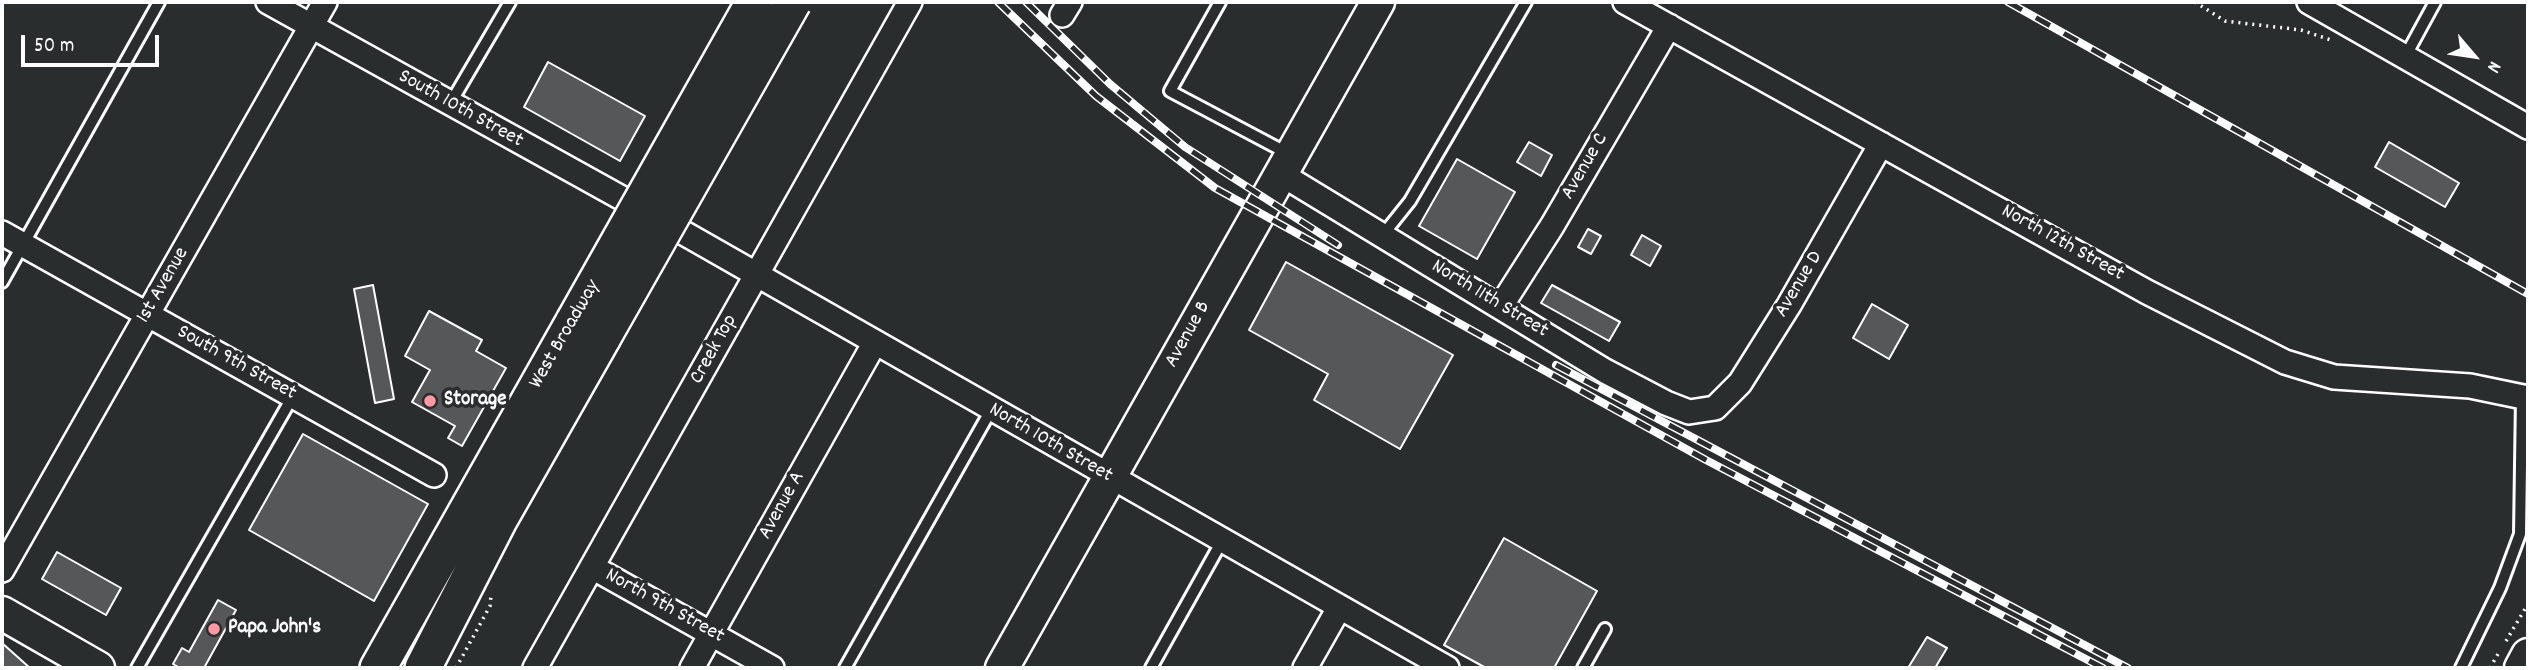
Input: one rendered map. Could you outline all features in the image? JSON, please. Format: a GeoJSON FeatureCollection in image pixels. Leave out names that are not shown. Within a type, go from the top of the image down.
{"type":"FeatureCollection","features":[{"type":"Feature","properties":{"kind":"main road","name":"West Broadway"},"geometry":{"type":"LineString","coordinates":[[423,668],[487,543],[588,329],[754,2]]}},
{"type":"Feature","properties":{"kind":"main road","name":"West Broadway"},"geometry":{"type":"LineString","coordinates":[[379,664],[793,2]]}},
{"type":"Feature","properties":{"kind":"street","name":"South 10th Street"},"geometry":{"type":"LineString","coordinates":[[268,2],[654,216]]}},
{"type":"Feature","properties":{"kind":"street","name":"1st Avenue"},"geometry":{"type":"LineString","coordinates":[[2,570],[325,2]]}},
{"type":"Feature","properties":{"kind":"street","name":"Creek Top"},"geometry":{"type":"LineString","coordinates":[[536,668],[910,2]]}},
{"type":"Feature","properties":{"kind":"street","name":"Avenue B"},"geometry":{"type":"LineString","coordinates":[[1002,668],[1378,2]]}},
{"type":"Feature","properties":{"kind":"street","name":"North 12th Street"},"geometry":{"type":"LineString","coordinates":[[1625,2],[2147,292],[2285,362],[2334,377],[2470,386],[2525,397]]}},
{"type":"Feature","properties":{"kind":"street"},"geometry":{"type":"LineString","coordinates":[[2309,2],[2527,123]]}},
{"type":"Feature","properties":{"kind":"street","name":"Avenue C"},"geometry":{"type":"LineString","coordinates":[[1501,306],[1552,226],[1669,26]]}},
{"type":"Feature","properties":{"kind":"street","name":"Avenue D"},"geometry":{"type":"LineString","coordinates":[[1702,411],[1715,408],[1740,383],[1789,305],[1881,144]]}},
{"type":"Feature","properties":{"kind":"street","name":"North 11th Street"},"geometry":{"type":"LineString","coordinates":[[1286,165],[1382,236],[1605,371],[1667,403],[1689,412],[1702,411]]}},
{"type":"Feature","properties":{"kind":"street","name":"North 10th Street"},"geometry":{"type":"LineString","coordinates":[[654,216],[756,277],[1447,668]]}},
{"type":"Feature","properties":{"kind":"street","name":"South 9th Street"},"geometry":{"type":"LineString","coordinates":[[2,233],[434,475]]}},
{"type":"Feature","properties":{"kind":"street","name":"Avenue A"},"geometry":{"type":"LineString","coordinates":[[691,668],[874,344]]}},
{"type":"Feature","properties":{"kind":"street","name":"North 9th Street"},"geometry":{"type":"LineString","coordinates":[[593,567],[772,668]]}},
{"type":"Feature","properties":{"kind":"street"},"geometry":{"type":"LineString","coordinates":[[1305,668],[1339,608]]}},
{"type":"Feature","properties":{"kind":"street"},"geometry":{"type":"LineString","coordinates":[[2,612],[98,668]]}},
{"type":"Feature","properties":{"kind":"street"},"geometry":{"type":"LineString","coordinates":[[2521,668],[2528,655]]}},
{"type":"Feature","properties":{"kind":"lane"},"geometry":{"type":"LineString","coordinates":[[2,282],[159,2]]}},
{"type":"Feature","properties":{"kind":"lane"},"geometry":{"type":"LineString","coordinates":[[450,104],[510,2]]}},
{"type":"Feature","properties":{"kind":"lane"},"geometry":{"type":"LineString","coordinates":[[1220,2],[1170,91],[1286,165]]}},
{"type":"Feature","properties":{"kind":"lane"},"geometry":{"type":"LineString","coordinates":[[1382,236],[1410,201],[1526,2]]}},
{"type":"Feature","properties":{"kind":"lane"},"geometry":{"type":"LineString","coordinates":[[2405,57],[2435,2]]}},
{"type":"Feature","properties":{"kind":"lane"},"geometry":{"type":"LineString","coordinates":[[137,668],[293,396]]}},
{"type":"Feature","properties":{"kind":"lane"},"geometry":{"type":"LineString","coordinates":[[2461,668],[2500,588],[2520,534],[2525,397]]}},
{"type":"Feature","properties":{"kind":"lane"},"geometry":{"type":"LineString","coordinates":[[845,668],[990,410]]}},
{"type":"Feature","properties":{"kind":"lane"},"geometry":{"type":"LineString","coordinates":[[1150,668],[1222,541]]}},
{"type":"Feature","properties":{"kind":"lane"},"geometry":{"type":"LineString","coordinates":[[2515,547],[2528,549]]}},
{"type":"Feature","properties":{"kind":"lane"},"geometry":{"type":"LineString","coordinates":[[1583,668],[1605,629]]}},
{"type":"Feature","properties":{"kind":"path"},"geometry":{"type":"LineString","coordinates":[[2195,2],[2225,21],[2301,30],[2333,41]]}},
{"type":"Feature","properties":{"kind":"path"},"geometry":{"type":"LineString","coordinates":[[2490,668],[2528,604]]}},
{"type":"Feature","properties":{"kind":"building"},"geometry":{"type":"Polygon","coordinates":[[[548,62],[645,116],[620,161],[524,107],[548,62]]]}},
{"type":"Feature","properties":{"kind":"building"},"geometry":{"type":"Polygon","coordinates":[[[1529,142],[1552,155],[1541,176],[1517,162],[1529,142]]]}},
{"type":"Feature","properties":{"kind":"building"},"geometry":{"type":"Polygon","coordinates":[[[2389,142],[2459,183],[2445,207],[2375,167],[2389,142]]]}},
{"type":"Feature","properties":{"kind":"building"},"geometry":{"type":"Polygon","coordinates":[[[1457,159],[1515,192],[1477,259],[1419,226],[1457,159]]]}},
{"type":"Feature","properties":{"kind":"building"},"geometry":{"type":"Polygon","coordinates":[[[1588,229],[1601,236],[1591,254],[1578,247],[1588,229]]]}},
{"type":"Feature","properties":{"kind":"building"},"geometry":{"type":"Polygon","coordinates":[[[1642,235],[1661,246],[1650,266],[1631,255],[1642,235]]]}},
{"type":"Feature","properties":{"kind":"building"},"geometry":{"type":"Polygon","coordinates":[[[1286,262],[1453,355],[1400,449],[1314,400],[1328,374],[1249,330],[1286,262]]]}},
{"type":"Feature","properties":{"kind":"building"},"geometry":{"type":"Polygon","coordinates":[[[373,285],[394,399],[375,403],[354,289],[373,285]]]}},
{"type":"Feature","properties":{"kind":"building"},"geometry":{"type":"Polygon","coordinates":[[[1552,285],[1620,322],[1609,341],[1541,303],[1552,285]]]}},
{"type":"Feature","properties":{"kind":"building"},"geometry":{"type":"Polygon","coordinates":[[[1872,304],[1908,325],[1889,359],[1853,338],[1872,304]]]}},
{"type":"Feature","properties":{"kind":"building"},"geometry":{"type":"Polygon","coordinates":[[[429,311],[482,340],[476,351],[506,368],[462,446],[448,438],[455,426],[412,402],[430,370],[405,356],[429,311]]]}},
{"type":"Feature","properties":{"kind":"building"},"geometry":{"type":"Polygon","coordinates":[[[303,434],[428,504],[374,601],[249,530],[303,434]]]}},
{"type":"Feature","properties":{"kind":"building"},"geometry":{"type":"Polygon","coordinates":[[[1504,538],[1597,591],[1554,668],[1486,668],[1444,645],[1504,538]]]}},
{"type":"Feature","properties":{"kind":"building"},"geometry":{"type":"Polygon","coordinates":[[[57,552],[121,588],[106,615],[42,579],[57,552]]]}},
{"type":"Feature","properties":{"kind":"building","name":"Papa John's"},"geometry":{"type":"Polygon","coordinates":[[[218,600],[236,610],[204,668],[180,668],[173,664],[182,648],[189,652],[218,600]]]}},
{"type":"Feature","properties":{"kind":"building"},"geometry":{"type":"Polygon","coordinates":[[[1927,637],[1947,648],[1935,668],[1908,668],[1927,637]]]}},
{"type":"Feature","properties":{"kind":"building"},"geometry":{"type":"Polygon","coordinates":[[[2,643],[30,668],[2,668],[2,643]]]}},
{"type":"Feature","properties":{"kind":"railway"},"geometry":{"type":"LineString","coordinates":[[998,2],[1096,96],[1215,188],[1706,460],[2103,668]]}},
{"type":"Feature","properties":{"kind":"railway"},"geometry":{"type":"LineString","coordinates":[[1026,2],[1110,84],[1185,147],[1338,245]]}},
{"type":"Feature","properties":{"kind":"railway"},"geometry":{"type":"LineString","coordinates":[[2008,2],[2528,294]]}},
{"type":"Feature","properties":{"kind":"railway"},"geometry":{"type":"LineString","coordinates":[[1556,365],[2128,668]]}},
{"type":"Feature","properties":{"kind":"place","name":"Storage"},"geometry":{"type":"Point","coordinates":[430,401]}},
{"type":"Feature","properties":{"kind":"place","name":"Papa John's"},"geometry":{"type":"Point","coordinates":[214,629]}}]}
